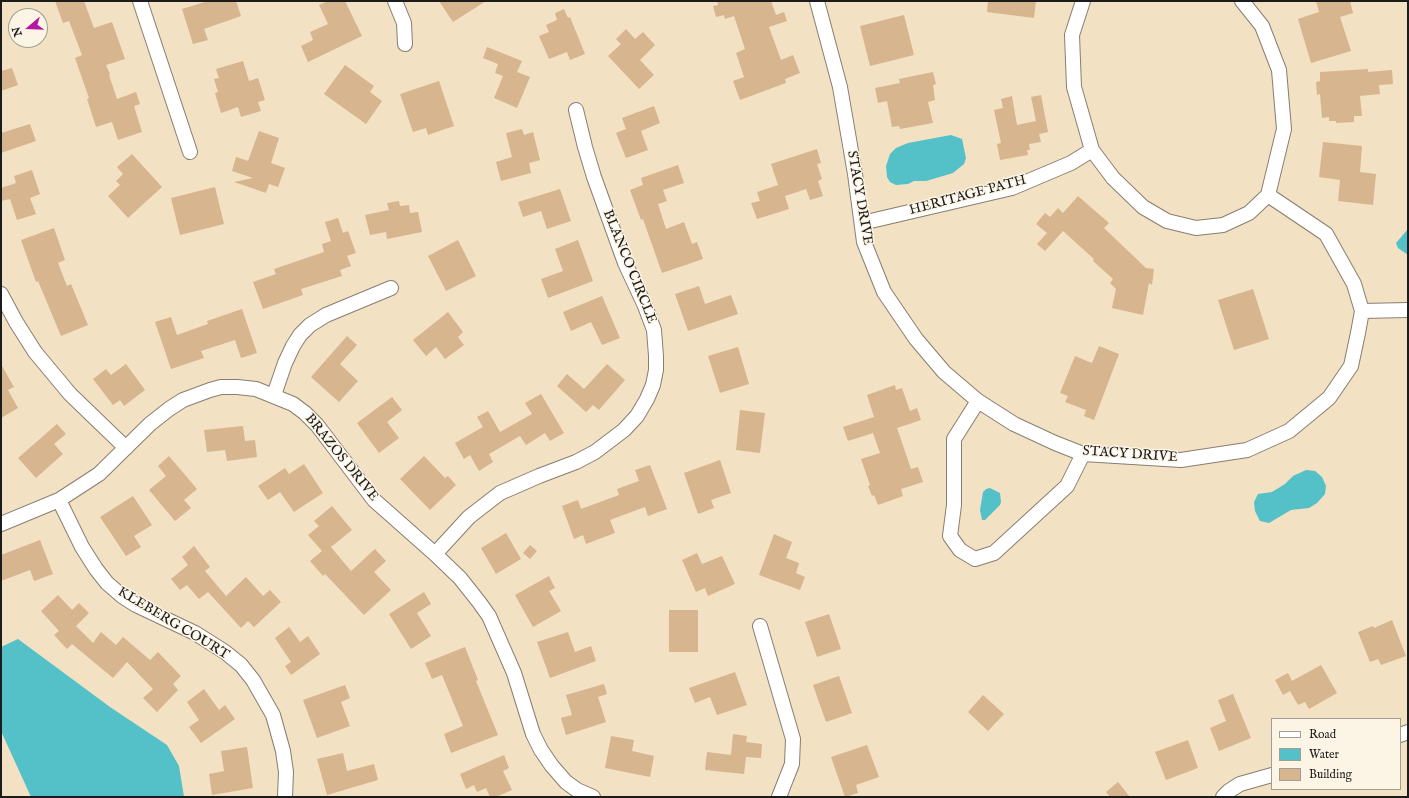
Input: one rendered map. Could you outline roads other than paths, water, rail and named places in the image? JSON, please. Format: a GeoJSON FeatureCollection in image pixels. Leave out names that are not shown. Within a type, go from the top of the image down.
{"type":"FeatureCollection","features":[{"type":"Feature","properties":{"kind":"street"},"geometry":{"type":"LineString","coordinates":[[140,1],[190,152]]}},
{"type":"Feature","properties":{"kind":"street"},"geometry":{"type":"LineString","coordinates":[[395,1],[404,23],[405,44]]}},
{"type":"Feature","properties":{"kind":"street","name":"STACY DRIVE"},"geometry":{"type":"LineString","coordinates":[[817,1],[840,87],[855,174],[864,242],[884,292],[916,339],[944,372],[978,401],[1014,424],[1055,443],[1083,454],[1181,460],[1247,450],[1290,431],[1329,398],[1351,366],[1362,311],[1354,284],[1326,234],[1268,195]]}},
{"type":"Feature","properties":{"kind":"street"},"geometry":{"type":"LineString","coordinates":[[1083,1],[1072,35],[1074,87],[1092,150],[1118,183],[1143,207],[1167,221],[1196,228],[1223,225],[1249,213],[1268,195],[1284,128],[1279,70],[1262,26],[1242,1]]}},
{"type":"Feature","properties":{"kind":"street","name":"BLANCO CIRCLE"},"geometry":{"type":"LineString","coordinates":[[435,554],[469,517],[500,493],[576,462],[595,452],[624,430],[637,416],[653,385],[656,370],[654,330],[626,263],[594,177],[576,110]]}},
{"type":"Feature","properties":{"kind":"street","name":"HERITAGE PATH"},"geometry":{"type":"LineString","coordinates":[[862,223],[1012,188],[1071,163],[1092,150]]}},
{"type":"Feature","properties":{"kind":"street"},"geometry":{"type":"LineString","coordinates":[[274,395],[292,346],[300,335],[326,315],[391,288]]}},
{"type":"Feature","properties":{"kind":"street"},"geometry":{"type":"LineString","coordinates":[[1,294],[16,322],[35,352],[70,394],[126,448]]}},
{"type":"Feature","properties":{"kind":"street"},"geometry":{"type":"LineString","coordinates":[[1362,311],[1408,310]]}},
{"type":"Feature","properties":{"kind":"street","name":"BRAZOS DRIVE"},"geometry":{"type":"LineString","coordinates":[[1,524],[59,500],[99,474],[150,424],[168,409],[183,400],[221,387],[256,389],[274,395],[293,404],[318,425],[374,500],[460,578],[488,616],[514,673],[533,734],[541,750],[566,782],[593,797]]}},
{"type":"Feature","properties":{"kind":"street"},"geometry":{"type":"LineString","coordinates":[[978,401],[954,440],[954,505],[950,536],[960,550],[974,559],[994,553],[1067,486],[1083,454]]}},
{"type":"Feature","properties":{"kind":"street","name":"KLEBERG COURT"},"geometry":{"type":"LineString","coordinates":[[59,500],[82,547],[107,583],[122,596],[136,605],[195,633],[225,652],[241,665],[253,680],[273,715],[283,751],[286,772],[286,797]]}},
{"type":"Feature","properties":{"kind":"street"},"geometry":{"type":"LineString","coordinates":[[760,626],[793,739],[792,764],[779,797]]}},
{"type":"Feature","properties":{"kind":"street"},"geometry":{"type":"LineString","coordinates":[[1223,797],[1240,784],[1271,775]]}},
{"type":"Feature","properties":{"kind":"water"},"geometry":{"type":"Polygon","coordinates":[[[951,135],[962,139],[966,158],[964,164],[953,173],[926,181],[914,181],[908,184],[896,185],[890,182],[887,177],[886,166],[890,154],[896,148],[908,143],[951,135]]]}},
{"type":"Feature","properties":{"kind":"water"},"geometry":{"type":"Polygon","coordinates":[[[1408,229],[1408,255],[1398,248],[1396,243],[1408,229]]]}},
{"type":"Feature","properties":{"kind":"water"},"geometry":{"type":"Polygon","coordinates":[[[1306,470],[1315,471],[1322,477],[1326,486],[1325,494],[1317,503],[1309,508],[1291,510],[1269,523],[1260,521],[1255,511],[1254,502],[1258,494],[1272,492],[1285,484],[1293,476],[1306,470]]]}},
{"type":"Feature","properties":{"kind":"water"},"geometry":{"type":"Polygon","coordinates":[[[990,488],[1000,493],[1001,502],[1000,505],[985,520],[982,520],[980,510],[983,492],[990,488]]]}},
{"type":"Feature","properties":{"kind":"water"},"geometry":{"type":"Polygon","coordinates":[[[18,639],[110,707],[167,745],[179,766],[184,797],[31,797],[1,731],[1,647],[18,639]]]}}]}
